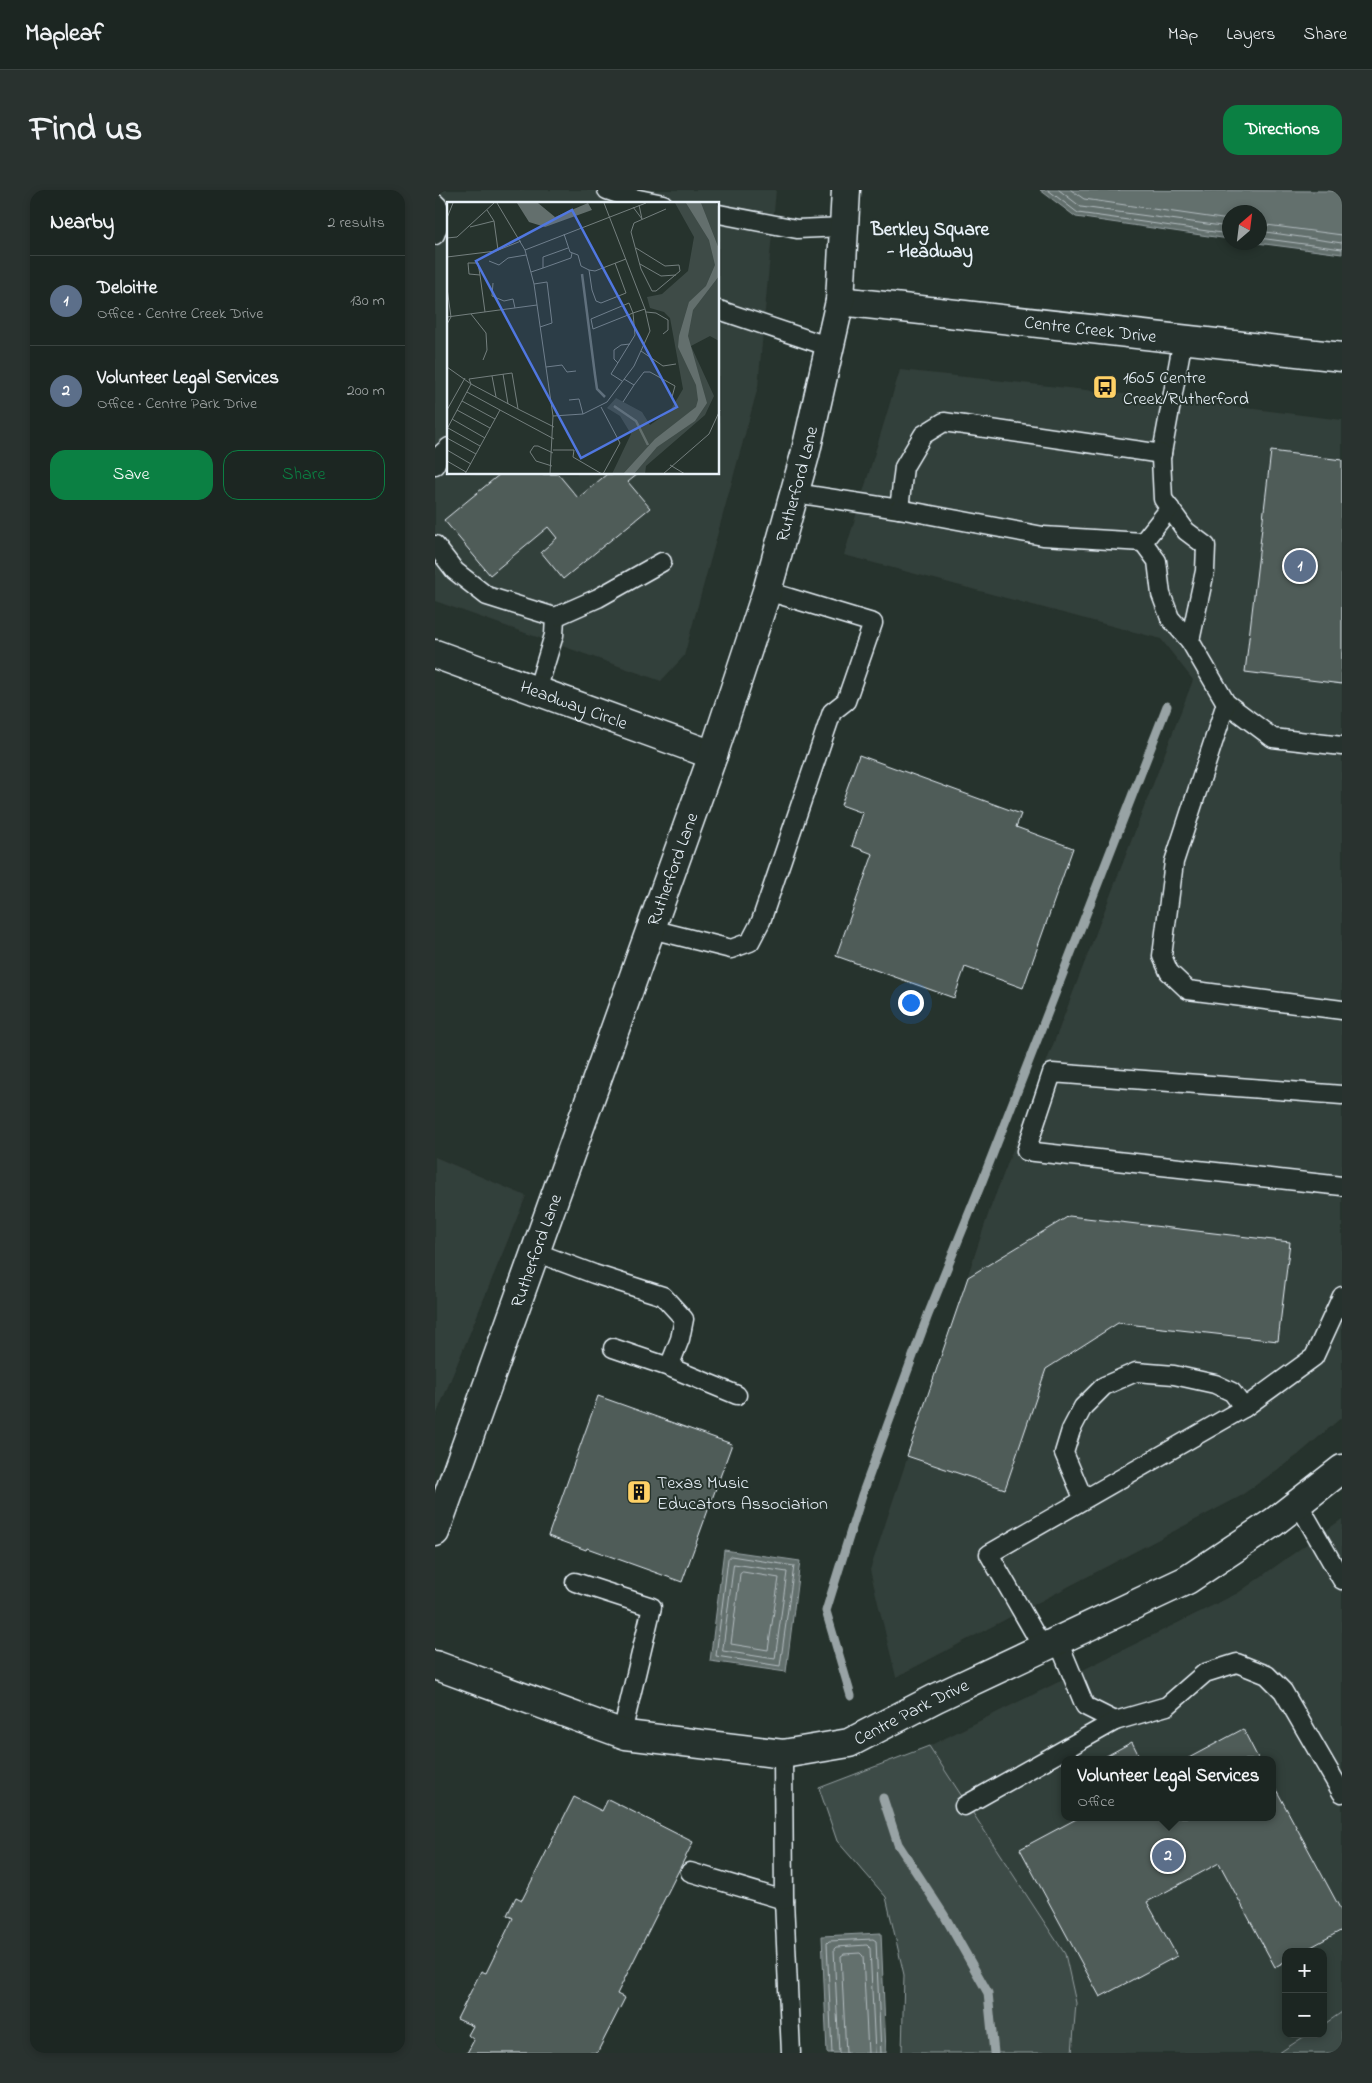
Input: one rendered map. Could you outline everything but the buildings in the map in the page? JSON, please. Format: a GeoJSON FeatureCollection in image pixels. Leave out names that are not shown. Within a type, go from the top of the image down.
{"type":"FeatureCollection","features":[{"type":"Feature","properties":{"kind":"street","name":"Rutherford Lane"},"geometry":{"type":"LineString","coordinates":[[435,1532],[713,755],[767,591],[795,493],[840,301],[846,190]]}},
{"type":"Feature","properties":{"kind":"street","name":"Centre Creek Drive"},"geometry":{"type":"LineString","coordinates":[[840,301],[1342,357]]}},
{"type":"Feature","properties":{"kind":"street","name":"Headway Circle"},"geometry":{"type":"LineString","coordinates":[[435,654],[713,755]]}},
{"type":"Feature","properties":{"kind":"street","name":"Centre Park Drive"},"geometry":{"type":"LineString","coordinates":[[435,1665],[622,1733],[783,1754],[849,1743],[937,1698],[1187,1580],[1274,1522],[1342,1469]]}},
{"type":"Feature","properties":{"kind":"lane"},"geometry":{"type":"LineString","coordinates":[[607,190],[624,196],[644,195],[659,202]]}},
{"type":"Feature","properties":{"kind":"lane"},"geometry":{"type":"LineString","coordinates":[[435,204],[438,206],[442,217],[435,235]]}},
{"type":"Feature","properties":{"kind":"lane"},"geometry":{"type":"LineString","coordinates":[[720,214],[797,230],[844,226]]}},
{"type":"Feature","properties":{"kind":"lane"},"geometry":{"type":"LineString","coordinates":[[720,310],[830,347]]}},
{"type":"Feature","properties":{"kind":"lane"},"geometry":{"type":"LineString","coordinates":[[1183,339],[1162,454],[1163,499],[1186,531],[1206,546],[1205,571],[1190,641]]}},
{"type":"Feature","properties":{"kind":"lane"},"geometry":{"type":"LineString","coordinates":[[899,509],[904,467],[923,435],[944,422],[1162,454]]}},
{"type":"Feature","properties":{"kind":"lane"},"geometry":{"type":"LineString","coordinates":[[435,465],[439,456],[447,449]]}},
{"type":"Feature","properties":{"kind":"lane"},"geometry":{"type":"LineString","coordinates":[[795,493],[899,509],[1043,536],[1143,542]]}},
{"type":"Feature","properties":{"kind":"lane"},"geometry":{"type":"LineString","coordinates":[[1143,542],[1170,508]]}},
{"type":"Feature","properties":{"kind":"lane"},"geometry":{"type":"LineString","coordinates":[[1143,542],[1157,561],[1161,594],[1170,618],[1190,641],[1226,703],[1273,738],[1342,746]]}},
{"type":"Feature","properties":{"kind":"lane"},"geometry":{"type":"LineString","coordinates":[[435,545],[455,570],[487,596],[555,617],[599,598],[661,562]]}},
{"type":"Feature","properties":{"kind":"lane"},"geometry":{"type":"LineString","coordinates":[[651,929],[731,950],[750,942],[761,921],[832,712],[846,701],[873,623],[767,591]]}},
{"type":"Feature","properties":{"kind":"lane"},"geometry":{"type":"LineString","coordinates":[[537,691],[554,635],[555,617]]}},
{"type":"Feature","properties":{"kind":"lane"},"geometry":{"type":"LineString","coordinates":[[1226,703],[1174,862],[1163,956],[1169,972],[1188,990],[1342,1010]]}},
{"type":"Feature","properties":{"kind":"lane"},"geometry":{"type":"LineString","coordinates":[[1342,1096],[1052,1073],[1026,1151],[1342,1186]]}},
{"type":"Feature","properties":{"kind":"lane"},"geometry":{"type":"LineString","coordinates":[[535,1252],[593,1274],[663,1296],[685,1319],[680,1339],[669,1367]]}},
{"type":"Feature","properties":{"kind":"lane"},"geometry":{"type":"LineString","coordinates":[[1115,1721],[1085,1706],[1051,1644],[989,1554],[1083,1498],[1244,1408],[1314,1357],[1342,1296]]}},
{"type":"Feature","properties":{"kind":"lane"},"geometry":{"type":"LineString","coordinates":[[613,1348],[669,1367],[737,1395]]}},
{"type":"Feature","properties":{"kind":"lane"},"geometry":{"type":"LineString","coordinates":[[1083,1498],[1064,1453],[1071,1430],[1083,1407],[1105,1386],[1136,1372],[1174,1375],[1215,1384],[1232,1392],[1244,1408]]}},
{"type":"Feature","properties":{"kind":"lane"},"geometry":{"type":"LineString","coordinates":[[1298,1503],[1342,1580]]}},
{"type":"Feature","properties":{"kind":"lane"},"geometry":{"type":"LineString","coordinates":[[575,1582],[652,1607],[622,1733]]}},
{"type":"Feature","properties":{"kind":"lane"},"geometry":{"type":"LineString","coordinates":[[964,1806],[1115,1721],[1167,1706],[1205,1673],[1237,1663],[1267,1675],[1283,1691],[1342,1793]]}},
{"type":"Feature","properties":{"kind":"lane"},"geometry":{"type":"LineString","coordinates":[[783,1754],[785,1900],[791,2053]]}},
{"type":"Feature","properties":{"kind":"lane"},"geometry":{"type":"LineString","coordinates":[[690,1872],[785,1900]]}},
{"type":"Feature","properties":{"kind":"shaded area"},"geometry":{"type":"Polygon","coordinates":[[[435,190],[776,190],[758,387],[684,656],[661,681],[435,601],[435,190]]]}},
{"type":"Feature","properties":{"kind":"shaded area"},"geometry":{"type":"Polygon","coordinates":[[[900,370],[1206,403],[1342,420],[1342,1417],[1298,1455],[1239,1497],[896,1677],[870,1570],[990,1209],[1193,680],[1161,639],[844,555],[900,370]]]}},
{"type":"Feature","properties":{"kind":"shaded area"},"geometry":{"type":"Polygon","coordinates":[[[435,1157],[526,1196],[435,1418],[435,1157]]]}},
{"type":"Feature","properties":{"kind":"shaded area"},"geometry":{"type":"Polygon","coordinates":[[[1342,1519],[1342,2012],[1327,2022],[1327,1948],[1282,1948],[1282,2038],[1302,2038],[1279,2053],[1072,2053],[1076,2003],[1065,1954],[929,1746],[1238,1593],[1342,1519]]]}},
{"type":"Feature","properties":{"kind":"shaded area"},"geometry":{"type":"Polygon","coordinates":[[[929,1746],[1065,1954],[1076,2003],[1072,2053],[902,2053],[904,1975],[886,1897],[837,1841],[819,1788],[929,1746]]]}},
{"type":"Feature","properties":{"kind":"shaded area"},"geometry":{"type":"Polygon","coordinates":[[[1342,2012],[1342,2053],[1279,2053],[1302,2038],[1327,2038],[1327,2022],[1342,2012]]]}},
{"type":"Feature","properties":{"kind":"water"},"geometry":{"type":"Polygon","coordinates":[[[1040,190],[1342,191],[1342,254],[1267,244],[1267,205],[1222,205],[1222,238],[1076,217],[1040,190]]]}},
{"type":"Feature","properties":{"kind":"water"},"geometry":{"type":"Polygon","coordinates":[[[724,1550],[800,1561],[786,1672],[710,1661],[724,1550]]]}},
{"type":"Feature","properties":{"kind":"water"},"geometry":{"type":"Polygon","coordinates":[[[881,1933],[886,2053],[827,2053],[822,1936],[881,1933]]]}},
{"type":"Feature","properties":{"kind":"waterway"},"geometry":{"type":"LineString","coordinates":[[851,1696],[826,1611],[862,1495],[928,1315],[983,1179],[1167,706]]}},
{"type":"Feature","properties":{"kind":"waterway"},"geometry":{"type":"LineString","coordinates":[[883,1798],[898,1844],[944,1915],[988,1993],[994,2053]]}},
{"type":"Feature","properties":{"kind":"place","name":"1605 Centre Creek/Rutherford"},"geometry":{"type":"Point","coordinates":[1105,387]}},
{"type":"Feature","properties":{"kind":"place","name":"Deloitte"},"geometry":{"type":"Point","coordinates":[1300,566]}},
{"type":"Feature","properties":{"kind":"place","name":"Texas Music Educators Association"},"geometry":{"type":"Point","coordinates":[639,1492]}},
{"type":"Feature","properties":{"kind":"place","name":"Volunteer Legal Services"},"geometry":{"type":"Point","coordinates":[1168,1856]}},
{"type":"Feature","properties":{"kind":"district","name":"Berkley Square - Headway"},"geometry":{"type":"Point","coordinates":[930,239]}}]}
